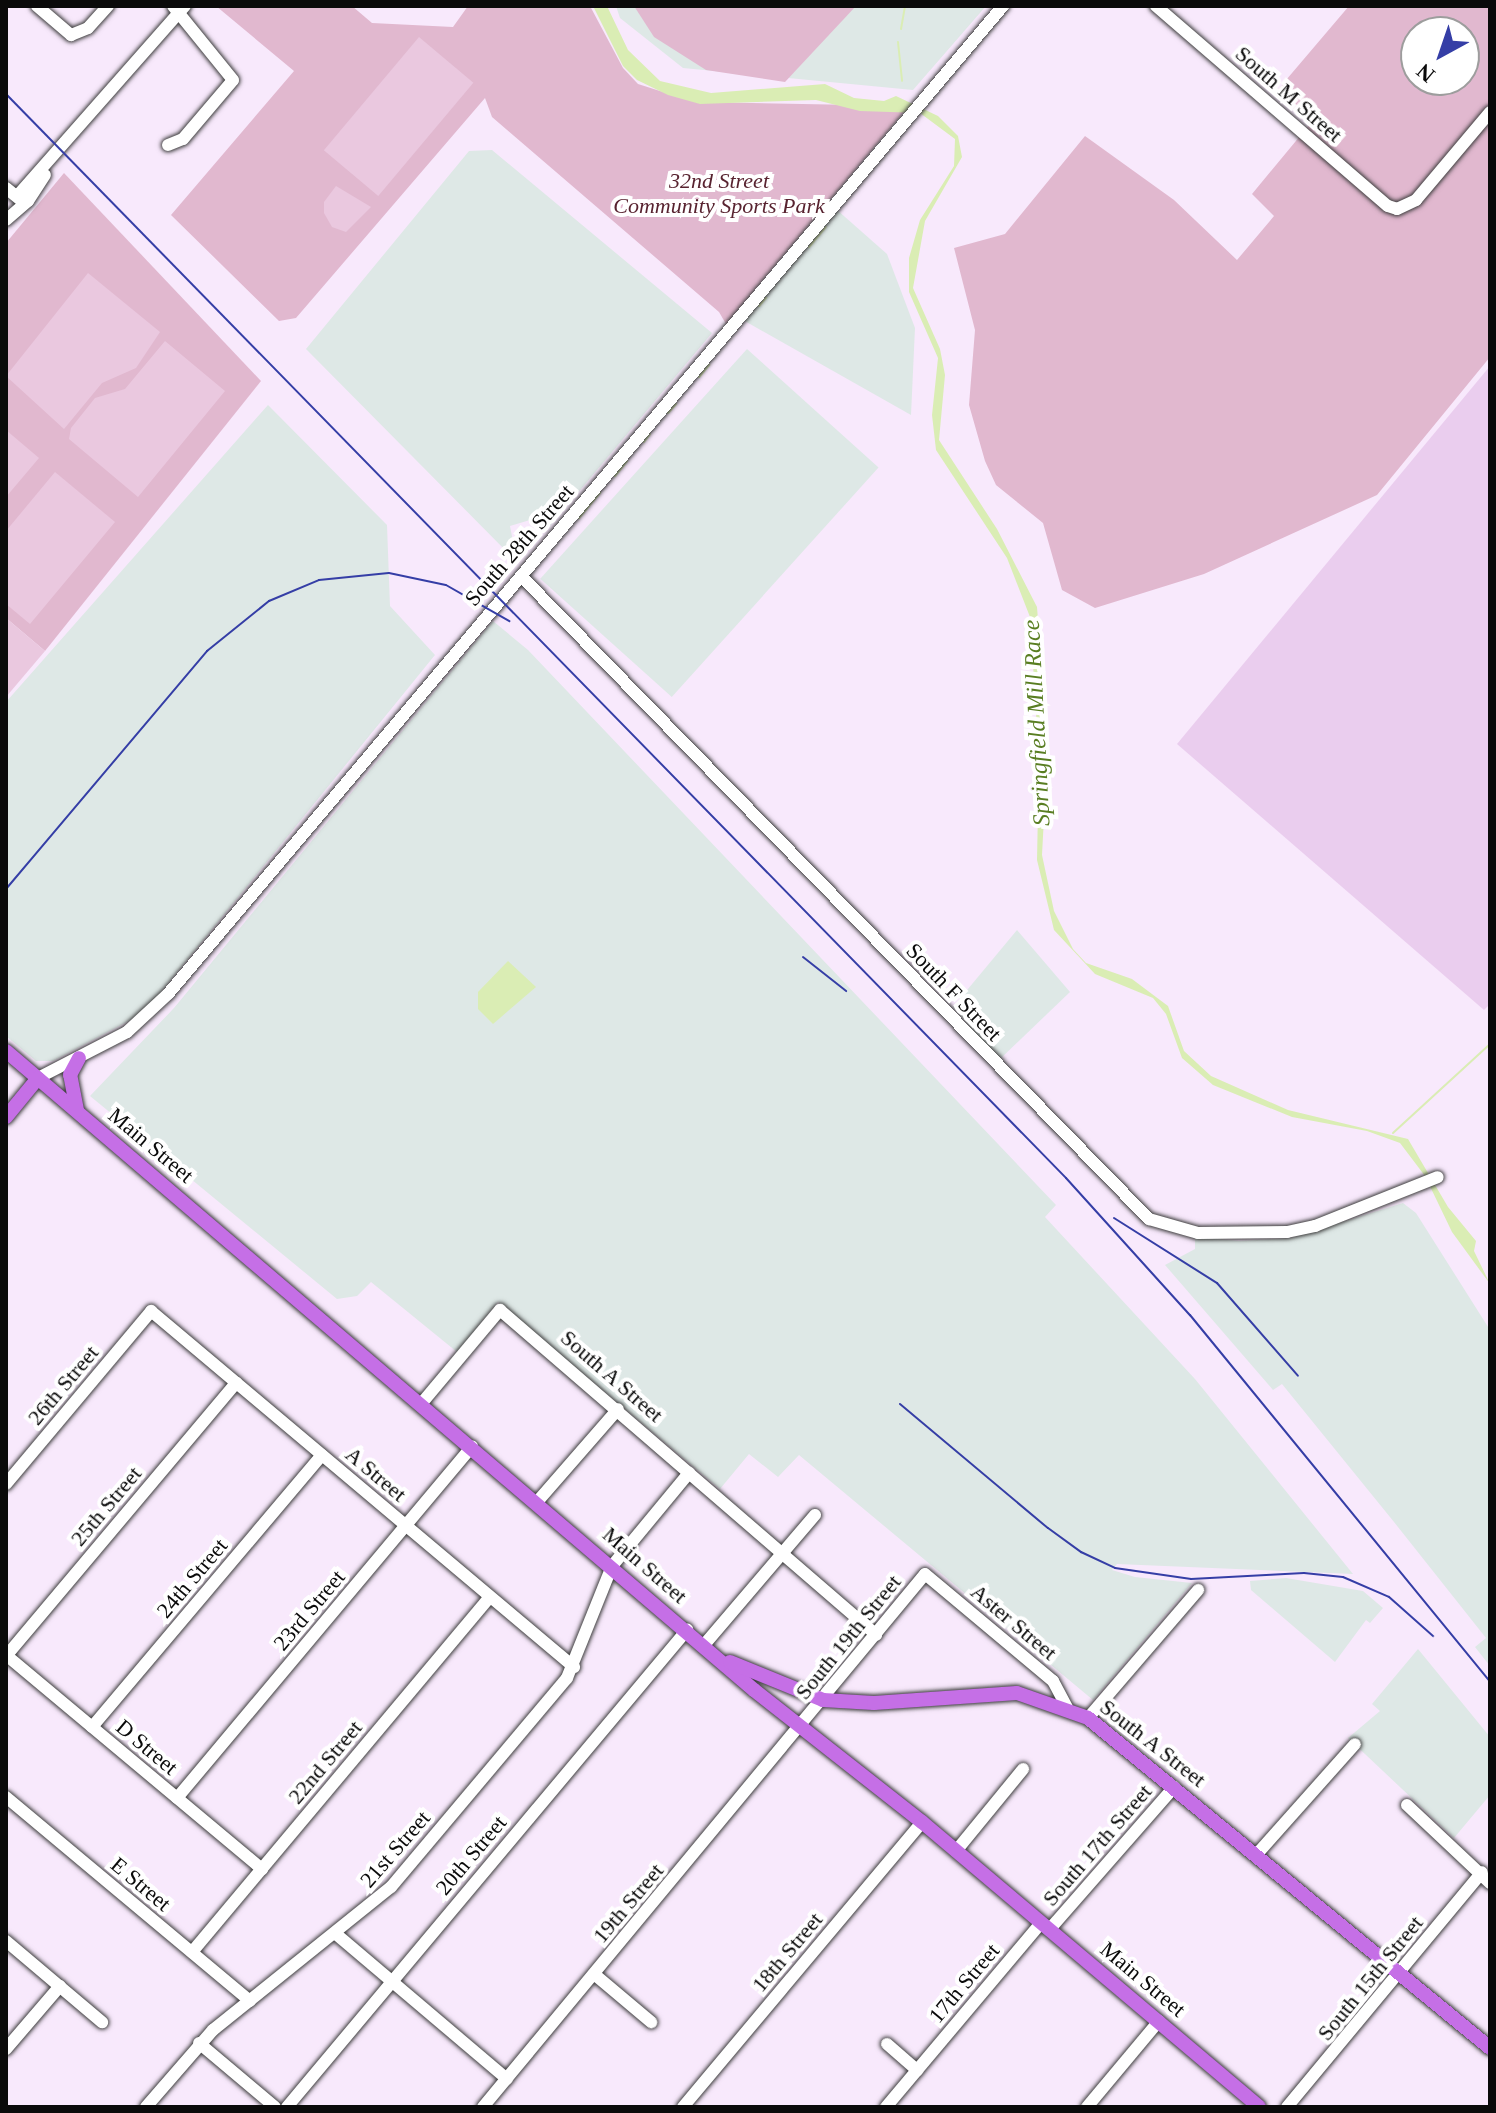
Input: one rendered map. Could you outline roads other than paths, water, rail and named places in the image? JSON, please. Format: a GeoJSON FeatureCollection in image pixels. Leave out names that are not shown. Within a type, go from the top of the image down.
{"type":"FeatureCollection","features":[{"type":"Feature","properties":{"kind":"main road","name":"Main Street"},"geometry":{"type":"LineString","coordinates":[[6,1051],[710,1650],[922,1822],[1259,2107]]}},
{"type":"Feature","properties":{"kind":"main road"},"geometry":{"type":"LineString","coordinates":[[77,1110],[70,1075],[79,1058]]}},
{"type":"Feature","properties":{"kind":"main road"},"geometry":{"type":"LineString","coordinates":[[6,1117],[38,1078]]}},
{"type":"Feature","properties":{"kind":"main road","name":"South A Street"},"geometry":{"type":"LineString","coordinates":[[710,1650],[776,1685],[823,1700],[874,1703],[990,1692],[1067,1707],[1088,1718],[1174,1787],[1490,2048]]}},
{"type":"Feature","properties":{"kind":"street"},"geometry":{"type":"LineString","coordinates":[[37,6],[71,35],[88,28],[108,6]]}},
{"type":"Feature","properties":{"kind":"street","name":"South 28th Street"},"geometry":{"type":"LineString","coordinates":[[38,1078],[125,1033],[154,1010],[1003,6]]}},
{"type":"Feature","properties":{"kind":"street","name":"South M Street"},"geometry":{"type":"LineString","coordinates":[[1156,6],[1377,198],[1397,209],[1416,200],[1490,112]]}},
{"type":"Feature","properties":{"kind":"street"},"geometry":{"type":"LineString","coordinates":[[6,188],[22,201],[28,201],[61,151],[179,8],[233,80],[183,139],[168,145]]}},
{"type":"Feature","properties":{"kind":"street"},"geometry":{"type":"LineString","coordinates":[[6,220],[22,201]]}},
{"type":"Feature","properties":{"kind":"street","name":"South F Street"},"geometry":{"type":"LineString","coordinates":[[521,576],[1149,1219],[1198,1233],[1287,1232],[1315,1226],[1438,1177]]}},
{"type":"Feature","properties":{"kind":"street","name":"South A Street"},"geometry":{"type":"LineString","coordinates":[[421,1404],[500,1310],[876,1635]]}},
{"type":"Feature","properties":{"kind":"street","name":"A Street"},"geometry":{"type":"LineString","coordinates":[[151,1311],[574,1667]]}},
{"type":"Feature","properties":{"kind":"street","name":"26th Street"},"geometry":{"type":"LineString","coordinates":[[6,1484],[151,1311]]}},
{"type":"Feature","properties":{"kind":"street","name":"25th Street"},"geometry":{"type":"LineString","coordinates":[[7,1655],[236,1383]]}},
{"type":"Feature","properties":{"kind":"street"},"geometry":{"type":"LineString","coordinates":[[537,1502],[618,1409]]}},
{"type":"Feature","properties":{"kind":"street","name":"23rd Street"},"geometry":{"type":"LineString","coordinates":[[177,1798],[472,1447]]}},
{"type":"Feature","properties":{"kind":"street","name":"24th Street"},"geometry":{"type":"LineString","coordinates":[[92,1727],[322,1455]]}},
{"type":"Feature","properties":{"kind":"street","name":"21st Street"},"geometry":{"type":"LineString","coordinates":[[146,2107],[199,2043],[391,1887],[574,1667],[612,1566],[689,1473]]}},
{"type":"Feature","properties":{"kind":"street"},"geometry":{"type":"LineString","coordinates":[[710,1650],[815,1515]]}},
{"type":"Feature","properties":{"kind":"street","name":"South 19th Street"},"geometry":{"type":"LineString","coordinates":[[803,1725],[925,1574]]}},
{"type":"Feature","properties":{"kind":"street","name":"Aster Street"},"geometry":{"type":"LineString","coordinates":[[925,1574],[1053,1681],[1067,1707]]}},
{"type":"Feature","properties":{"kind":"street"},"geometry":{"type":"LineString","coordinates":[[1088,1718],[1198,1590]]}},
{"type":"Feature","properties":{"kind":"street","name":"22nd Street"},"geometry":{"type":"LineString","coordinates":[[192,1952],[490,1597]]}},
{"type":"Feature","properties":{"kind":"street","name":"20th Street"},"geometry":{"type":"LineString","coordinates":[[287,2107],[687,1630]]}},
{"type":"Feature","properties":{"kind":"street","name":"D Street"},"geometry":{"type":"LineString","coordinates":[[7,1655],[262,1869]]}},
{"type":"Feature","properties":{"kind":"street","name":"19th Street"},"geometry":{"type":"LineString","coordinates":[[483,2107],[803,1725]]}},
{"type":"Feature","properties":{"kind":"street"},"geometry":{"type":"LineString","coordinates":[[1257,1854],[1355,1744]]}},
{"type":"Feature","properties":{"kind":"street"},"geometry":{"type":"LineString","coordinates":[[956,1851],[1023,1769]]}},
{"type":"Feature","properties":{"kind":"street","name":"South 17th Street"},"geometry":{"type":"LineString","coordinates":[[1045,1926],[1174,1787]]}},
{"type":"Feature","properties":{"kind":"street","name":"E Street"},"geometry":{"type":"LineString","coordinates":[[6,1797],[250,2001]]}},
{"type":"Feature","properties":{"kind":"street"},"geometry":{"type":"LineString","coordinates":[[1407,1805],[1486,1877]]}},
{"type":"Feature","properties":{"kind":"street","name":"18th Street"},"geometry":{"type":"LineString","coordinates":[[683,2107],[922,1822]]}},
{"type":"Feature","properties":{"kind":"street","name":"South 15th Street"},"geometry":{"type":"LineString","coordinates":[[1287,2107],[1486,1877]]}},
{"type":"Feature","properties":{"kind":"street","name":"17th Street"},"geometry":{"type":"LineString","coordinates":[[886,2107],[1045,1926]]}},
{"type":"Feature","properties":{"kind":"street"},"geometry":{"type":"LineString","coordinates":[[336,1934],[507,2079]]}},
{"type":"Feature","properties":{"kind":"street"},"geometry":{"type":"LineString","coordinates":[[6,1941],[102,2022]]}},
{"type":"Feature","properties":{"kind":"street"},"geometry":{"type":"LineString","coordinates":[[594,1974],[651,2022]]}},
{"type":"Feature","properties":{"kind":"street"},"geometry":{"type":"LineString","coordinates":[[6,2049],[60,1986]]}},
{"type":"Feature","properties":{"kind":"street"},"geometry":{"type":"LineString","coordinates":[[1087,2107],[1159,2021]]}},
{"type":"Feature","properties":{"kind":"street"},"geometry":{"type":"LineString","coordinates":[[199,2043],[275,2107]]}},
{"type":"Feature","properties":{"kind":"street"},"geometry":{"type":"LineString","coordinates":[[887,2044],[917,2070]]}},
{"type":"Feature","properties":{"kind":"water","name":"Springfield Mill Race"},"geometry":{"type":"Polygon","coordinates":[[[593,6],[607,6],[628,50],[660,81],[711,93],[825,84],[854,98],[884,101],[896,96],[938,116],[958,136],[962,157],[925,221],[913,288],[940,349],[945,375],[939,440],[997,529],[1037,607],[1048,744],[1042,855],[1054,911],[1073,949],[1086,963],[1132,979],[1168,1006],[1184,1051],[1211,1076],[1288,1110],[1408,1139],[1448,1207],[1476,1241],[1474,1251],[1490,1284],[1452,1232],[1425,1176],[1400,1143],[1367,1131],[1292,1117],[1213,1085],[1182,1058],[1166,1014],[1153,998],[1095,974],[1054,930],[1037,860],[1039,761],[1030,617],[1007,558],[936,450],[932,415],[938,358],[909,292],[909,258],[920,220],[954,166],[955,139],[920,113],[860,111],[816,100],[700,104],[668,95],[637,80],[623,66],[593,6]]]}},
{"type":"Feature","properties":{"kind":"water"},"geometry":{"type":"Polygon","coordinates":[[[508,961],[536,987],[493,1024],[478,1009],[478,992],[508,961]]]}},
{"type":"Feature","properties":{"kind":"waterway"},"geometry":{"type":"LineString","coordinates":[[901,29],[905,6]]}},
{"type":"Feature","properties":{"kind":"waterway"},"geometry":{"type":"LineString","coordinates":[[898,42],[902,81]]}},
{"type":"Feature","properties":{"kind":"waterway"},"geometry":{"type":"LineString","coordinates":[[809,247],[826,227]]}},
{"type":"Feature","properties":{"kind":"waterway"},"geometry":{"type":"LineString","coordinates":[[759,306],[766,298]]}},
{"type":"Feature","properties":{"kind":"waterway"},"geometry":{"type":"LineString","coordinates":[[699,377],[709,365]]}},
{"type":"Feature","properties":{"kind":"waterway"},"geometry":{"type":"LineString","coordinates":[[668,413],[676,404]]}},
{"type":"Feature","properties":{"kind":"waterway"},"geometry":{"type":"LineString","coordinates":[[644,442],[650,434]]}},
{"type":"Feature","properties":{"kind":"waterway"},"geometry":{"type":"LineString","coordinates":[[615,476],[627,461]]}},
{"type":"Feature","properties":{"kind":"waterway"},"geometry":{"type":"LineString","coordinates":[[579,518],[600,493]]}},
{"type":"Feature","properties":{"kind":"waterway"},"geometry":{"type":"LineString","coordinates":[[1393,1133],[1490,1044]]}},
{"type":"Feature","properties":{"kind":"railway"},"geometry":{"type":"LineString","coordinates":[[6,94],[1066,1178],[1190,1315],[1490,1682]]}},
{"type":"Feature","properties":{"kind":"railway"},"geometry":{"type":"LineString","coordinates":[[6,889],[207,651],[269,601],[319,580],[389,573],[446,585],[509,621]]}},
{"type":"Feature","properties":{"kind":"railway"},"geometry":{"type":"LineString","coordinates":[[803,957],[846,991]]}},
{"type":"Feature","properties":{"kind":"railway"},"geometry":{"type":"LineString","coordinates":[[1114,1218],[1217,1283],[1298,1376]]}},
{"type":"Feature","properties":{"kind":"railway"},"geometry":{"type":"LineString","coordinates":[[900,1404],[1048,1528],[1081,1552],[1115,1568],[1191,1579],[1304,1573],[1343,1577],[1389,1597],[1433,1636]]}},
{"type":"Feature","properties":{"kind":"park label","name":"32nd Street Community Sports Park"},"geometry":{"type":"Point","coordinates":[719,192]}}]}
